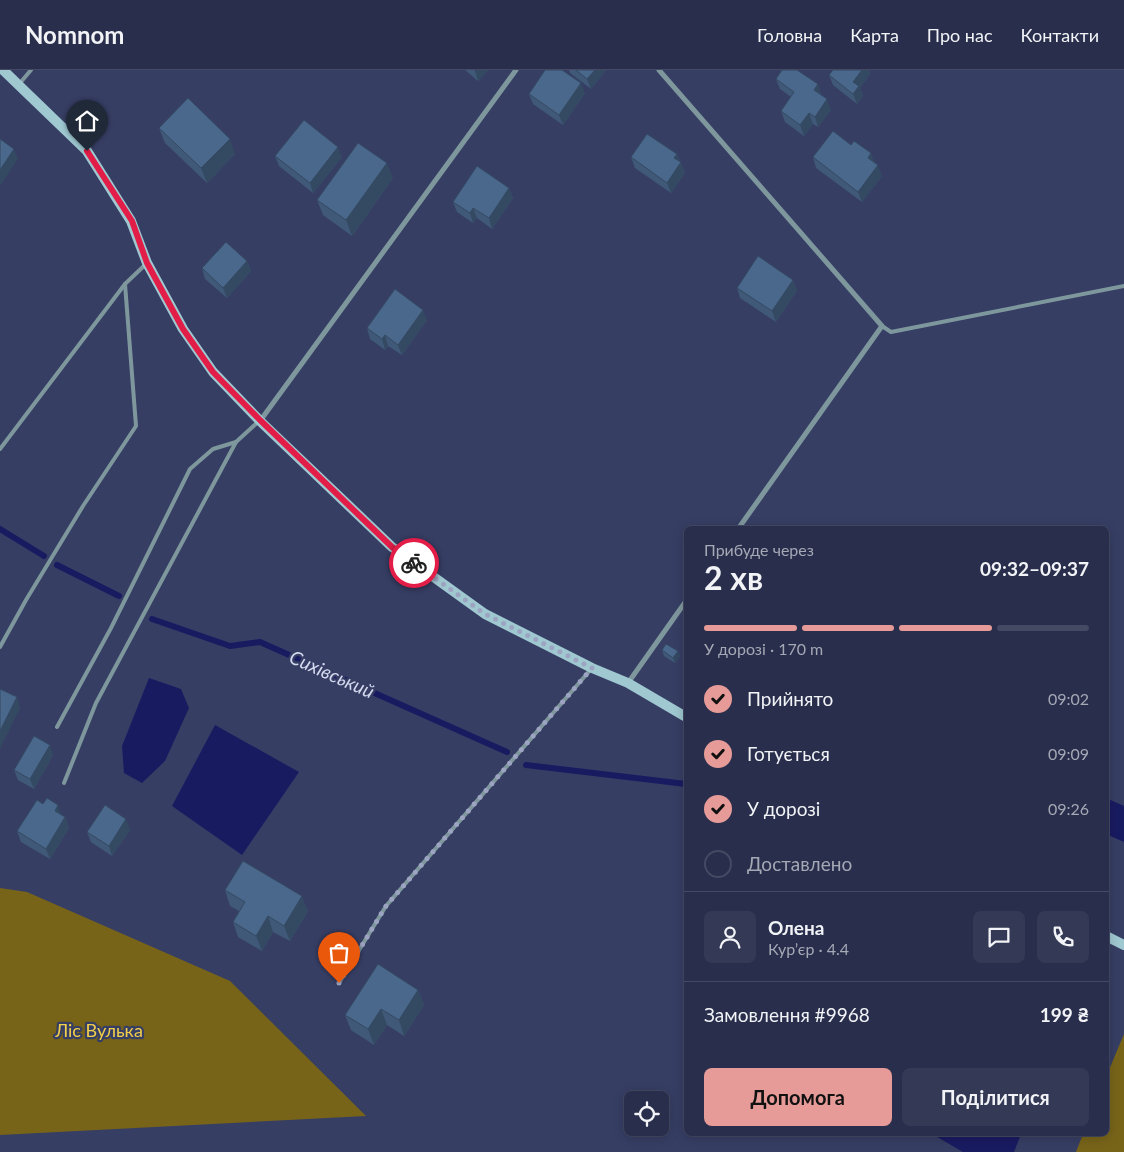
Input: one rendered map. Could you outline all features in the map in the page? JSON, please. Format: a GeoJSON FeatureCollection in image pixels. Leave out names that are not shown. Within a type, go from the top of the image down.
{"type":"FeatureCollection","features":[{"type":"Feature","properties":{"kind":"street"},"geometry":{"type":"LineString","coordinates":[[3,70],[87,151],[132,221],[147,263],[183,329],[213,372],[392,547],[485,614],[592,668],[628,683],[684,715]]}},
{"type":"Feature","properties":{"kind":"street"},"geometry":{"type":"LineString","coordinates":[[260,420],[516,70]]}},
{"type":"Feature","properties":{"kind":"street"},"geometry":{"type":"LineString","coordinates":[[659,70],[882,326],[740,526]]}},
{"type":"Feature","properties":{"kind":"street"},"geometry":{"type":"LineString","coordinates":[[628,683],[684,604]]}},
{"type":"Feature","properties":{"kind":"street"},"geometry":{"type":"LineString","coordinates":[[1109,938],[1124,945]]}},
{"type":"Feature","properties":{"kind":"lane"},"geometry":{"type":"LineString","coordinates":[[18,85],[32,70]]}},
{"type":"Feature","properties":{"kind":"lane"},"geometry":{"type":"LineString","coordinates":[[0,449],[125,284],[147,263]]}},
{"type":"Feature","properties":{"kind":"lane"},"geometry":{"type":"LineString","coordinates":[[0,647],[62,540],[136,426],[125,284]]}},
{"type":"Feature","properties":{"kind":"lane"},"geometry":{"type":"LineString","coordinates":[[882,326],[891,332],[1124,286]]}},
{"type":"Feature","properties":{"kind":"lane"},"geometry":{"type":"LineString","coordinates":[[64,783],[96,702],[236,442],[260,420]]}},
{"type":"Feature","properties":{"kind":"lane"},"geometry":{"type":"LineString","coordinates":[[57,727],[111,628],[190,470],[213,449],[236,442]]}},
{"type":"Feature","properties":{"kind":"lane"},"geometry":{"type":"LineString","coordinates":[[339,983],[386,906],[592,668]]}},
{"type":"Feature","properties":{"kind":"green space","name":"Ліс Вулька"},"geometry":{"type":"Polygon","coordinates":[[[0,888],[27,892],[230,981],[366,1116],[0,1135],[0,888]]]}},
{"type":"Feature","properties":{"kind":"green space"},"geometry":{"type":"Polygon","coordinates":[[[1124,1034],[1124,1152],[1076,1152],[1082,1136],[1109,1136],[1109,1070],[1124,1034]]]}},
{"type":"Feature","properties":{"kind":"shaded area"},"geometry":{"type":"Polygon","coordinates":[[[149,678],[181,689],[189,708],[165,761],[142,783],[124,773],[122,746],[149,678]]]}},
{"type":"Feature","properties":{"kind":"shaded area"},"geometry":{"type":"Polygon","coordinates":[[[215,725],[299,772],[242,855],[172,806],[215,725]]]}},
{"type":"Feature","properties":{"kind":"shaded area"},"geometry":{"type":"Polygon","coordinates":[[[1109,799],[1124,806],[1124,842],[1109,835],[1109,799]]]}},
{"type":"Feature","properties":{"kind":"shaded area"},"geometry":{"type":"Polygon","coordinates":[[[935,1136],[1020,1136],[1014,1152],[963,1152],[935,1136]]]}},
{"type":"Feature","properties":{"kind":"building"},"geometry":{"type":"Polygon","coordinates":[[[545,70],[562,70],[581,83],[559,115],[529,94],[545,70]]]}},
{"type":"Feature","properties":{"kind":"building"},"geometry":{"type":"Polygon","coordinates":[[[576,70],[595,70],[587,79],[576,70]]]}},
{"type":"Feature","properties":{"kind":"building"},"geometry":{"type":"Polygon","coordinates":[[[782,70],[797,70],[818,84],[814,90],[827,99],[815,117],[809,113],[800,125],[781,111],[794,92],[776,79],[782,70]]]}},
{"type":"Feature","properties":{"kind":"building"},"geometry":{"type":"Polygon","coordinates":[[[833,70],[862,70],[853,82],[859,86],[853,94],[829,75],[833,70]]]}},
{"type":"Feature","properties":{"kind":"building"},"geometry":{"type":"Polygon","coordinates":[[[188,98],[230,139],[201,168],[159,128],[188,98]]]}},
{"type":"Feature","properties":{"kind":"building"},"geometry":{"type":"Polygon","coordinates":[[[304,120],[338,147],[310,183],[275,156],[304,120]]]}},
{"type":"Feature","properties":{"kind":"building"},"geometry":{"type":"Polygon","coordinates":[[[833,131],[851,145],[854,141],[871,153],[868,158],[878,165],[858,192],[813,157],[833,131]]]}},
{"type":"Feature","properties":{"kind":"building"},"geometry":{"type":"Polygon","coordinates":[[[647,134],[677,154],[674,158],[681,162],[667,183],[631,157],[647,134]]]}},
{"type":"Feature","properties":{"kind":"building"},"geometry":{"type":"Polygon","coordinates":[[[0,139],[14,149],[0,170],[0,139]]]}},
{"type":"Feature","properties":{"kind":"building"},"geometry":{"type":"Polygon","coordinates":[[[358,143],[387,163],[346,220],[317,200],[358,143]]]}},
{"type":"Feature","properties":{"kind":"building"},"geometry":{"type":"Polygon","coordinates":[[[477,166],[509,188],[489,218],[473,208],[470,213],[453,202],[477,166]]]}},
{"type":"Feature","properties":{"kind":"building"},"geometry":{"type":"Polygon","coordinates":[[[226,242],[247,261],[223,288],[202,268],[226,242]]]}},
{"type":"Feature","properties":{"kind":"building"},"geometry":{"type":"Polygon","coordinates":[[[758,256],[793,280],[772,311],[737,288],[758,256]]]}},
{"type":"Feature","properties":{"kind":"building"},"geometry":{"type":"Polygon","coordinates":[[[395,289],[423,310],[398,345],[385,335],[382,339],[367,328],[395,289]]]}},
{"type":"Feature","properties":{"kind":"building"},"geometry":{"type":"Polygon","coordinates":[[[666,644],[678,651],[673,658],[662,650],[666,644]]]}},
{"type":"Feature","properties":{"kind":"building"},"geometry":{"type":"Polygon","coordinates":[[[0,689],[17,697],[0,731],[0,689]]]}},
{"type":"Feature","properties":{"kind":"building"},"geometry":{"type":"Polygon","coordinates":[[[34,736],[50,745],[30,779],[14,770],[34,736]]]}},
{"type":"Feature","properties":{"kind":"building"},"geometry":{"type":"Polygon","coordinates":[[[47,798],[58,805],[55,811],[65,817],[46,849],[17,831],[37,800],[43,804],[47,798]]]}},
{"type":"Feature","properties":{"kind":"building"},"geometry":{"type":"Polygon","coordinates":[[[105,805],[126,819],[109,846],[87,832],[105,805]]]}},
{"type":"Feature","properties":{"kind":"building"},"geometry":{"type":"Polygon","coordinates":[[[243,861],[302,896],[284,926],[268,916],[256,936],[233,922],[245,902],[225,890],[243,861]]]}},
{"type":"Feature","properties":{"kind":"building"},"geometry":{"type":"Polygon","coordinates":[[[378,964],[418,990],[399,1020],[381,1009],[368,1029],[345,1015],[378,964]]]}},
{"type":"Feature","properties":{"kind":"waterway","name":"Сихівський"},"geometry":{"type":"LineString","coordinates":[[0,529],[44,556]]}},
{"type":"Feature","properties":{"kind":"waterway","name":"Сихівський"},"geometry":{"type":"LineString","coordinates":[[57,565],[119,596]]}},
{"type":"Feature","properties":{"kind":"waterway","name":"Сихівський"},"geometry":{"type":"LineString","coordinates":[[152,619],[230,646],[260,642],[507,752]]}},
{"type":"Feature","properties":{"kind":"waterway","name":"Сихівський"},"geometry":{"type":"LineString","coordinates":[[526,765],[684,784]]}},
{"type":"Feature","properties":{"kind":"way so far"},"geometry":{"type":"LineString","coordinates":[[339,983],[386,906],[592,668],[485,614],[414,563]]}},
{"type":"Feature","properties":{"kind":"route"},"geometry":{"type":"LineString","coordinates":[[87,151],[132,221],[147,263],[183,329],[213,372],[392,547],[414,563]]}}]}
